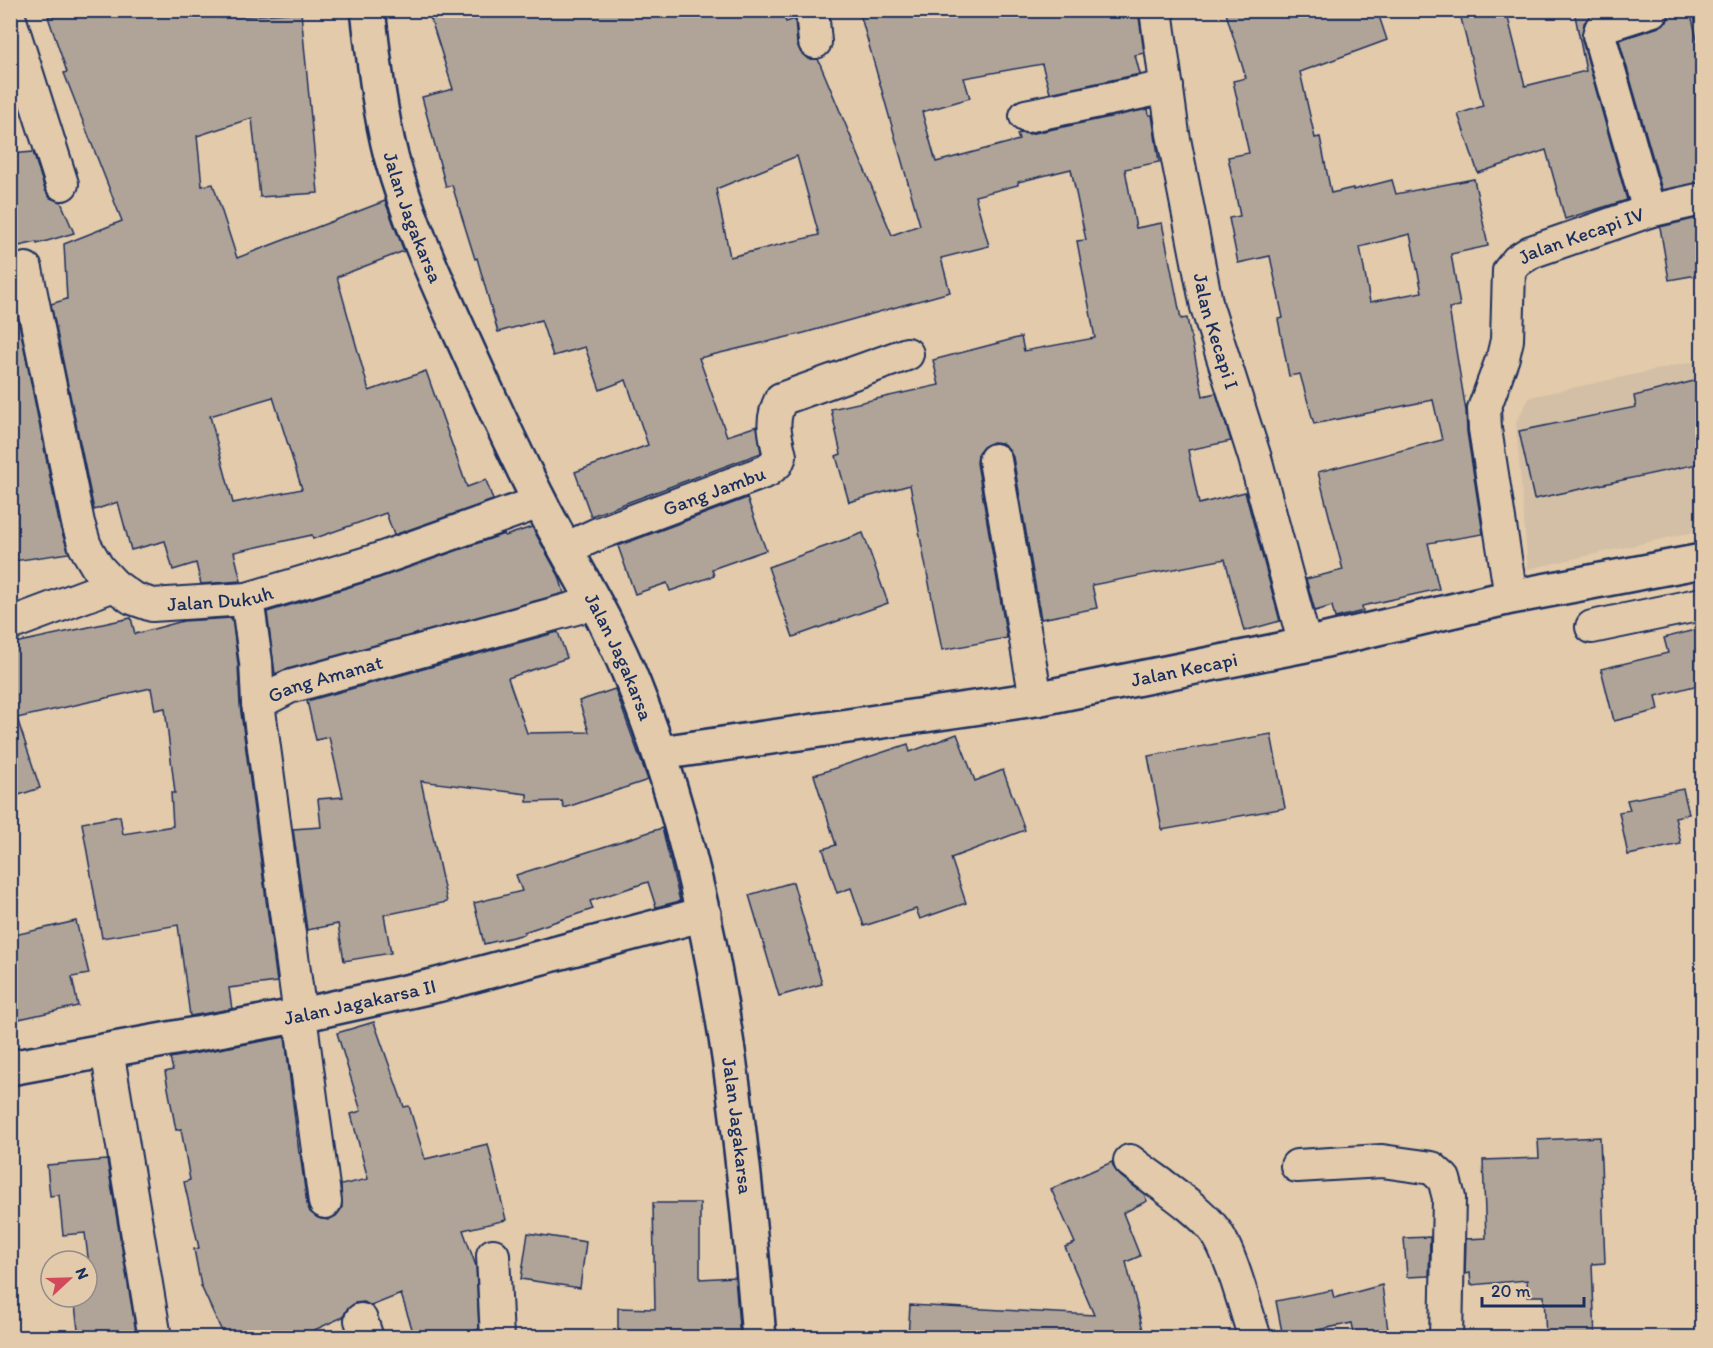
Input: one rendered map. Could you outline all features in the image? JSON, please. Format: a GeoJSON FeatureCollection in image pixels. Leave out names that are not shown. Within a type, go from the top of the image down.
{"type":"FeatureCollection","features":[{"type":"Feature","properties":{"kind":"street","name":"Jalan Jagakarsa"},"geometry":{"type":"LineString","coordinates":[[368,10],[383,119],[411,220],[476,369],[540,502],[612,636],[633,681],[660,753],[682,825],[704,914],[734,1081],[749,1213],[759,1338]]}},
{"type":"Feature","properties":{"kind":"street"},"geometry":{"type":"LineString","coordinates":[[812,10],[815,42]]}},
{"type":"Feature","properties":{"kind":"street","name":"Jalan Kecapi I"},"geometry":{"type":"LineString","coordinates":[[1156,10],[1173,134],[1207,307],[1269,507],[1305,645]]}},
{"type":"Feature","properties":{"kind":"street"},"geometry":{"type":"LineString","coordinates":[[1648,211],[1599,35],[1601,29],[1606,25],[1653,10]]}},
{"type":"Feature","properties":{"kind":"street"},"geometry":{"type":"LineString","coordinates":[[10,20],[62,184]]}},
{"type":"Feature","properties":{"kind":"street"},"geometry":{"type":"LineString","coordinates":[[1026,116],[1167,87]]}},
{"type":"Feature","properties":{"kind":"street","name":"Jalan Kecapi IV"},"geometry":{"type":"LineString","coordinates":[[1511,597],[1485,429],[1484,409],[1508,340],[1509,271],[1517,261],[1531,252],[1648,211],[1702,200]]}},
{"type":"Feature","properties":{"kind":"street","name":"Jalan Dukuh"},"geometry":{"type":"LineString","coordinates":[[26,269],[78,523],[85,546],[98,568],[114,585],[132,598],[152,605],[247,599],[374,561],[540,502]]}},
{"type":"Feature","properties":{"kind":"street","name":"Gang Jambu"},"geometry":{"type":"LineString","coordinates":[[565,549],[598,534],[766,471],[777,463],[780,456],[774,430],[774,413],[781,399],[907,354]]}},
{"type":"Feature","properties":{"kind":"street"},"geometry":{"type":"LineString","coordinates":[[995,460],[1036,699]]}},
{"type":"Feature","properties":{"kind":"street","name":"Jalan Kecapi"},"geometry":{"type":"LineString","coordinates":[[660,753],[1036,699],[1305,645],[1511,597],[1702,561]]}},
{"type":"Feature","properties":{"kind":"street"},"geometry":{"type":"LineString","coordinates":[[10,624],[114,585]]}},
{"type":"Feature","properties":{"kind":"street"},"geometry":{"type":"LineString","coordinates":[[247,599],[256,662],[258,703]]}},
{"type":"Feature","properties":{"kind":"street","name":"Gang Amanat"},"geometry":{"type":"LineString","coordinates":[[325,1202],[258,703],[289,687],[594,603]]}},
{"type":"Feature","properties":{"kind":"street"},"geometry":{"type":"LineString","coordinates":[[1592,627],[1702,604]]}},
{"type":"Feature","properties":{"kind":"street","name":"Jalan Jagakarsa II"},"geometry":{"type":"LineString","coordinates":[[10,1068],[301,1014],[437,985],[704,914]]}},
{"type":"Feature","properties":{"kind":"street"},"geometry":{"type":"LineString","coordinates":[[107,1050],[155,1338]]}},
{"type":"Feature","properties":{"kind":"street"},"geometry":{"type":"LineString","coordinates":[[1130,1161],[1206,1220],[1217,1234],[1228,1258],[1255,1338]]}},
{"type":"Feature","properties":{"kind":"street"},"geometry":{"type":"LineString","coordinates":[[1297,1166],[1382,1161],[1432,1168],[1444,1179],[1449,1198],[1446,1338]]}},
{"type":"Feature","properties":{"kind":"street"},"geometry":{"type":"LineString","coordinates":[[493,1255],[497,1338]]}},
{"type":"Feature","properties":{"kind":"shaded area"},"geometry":{"type":"Polygon","coordinates":[[[1702,360],[1702,530],[1528,569],[1516,422],[1530,397],[1702,360]]]}},
{"type":"Feature","properties":{"kind":"building"},"geometry":{"type":"Polygon","coordinates":[[[66,10],[220,10],[221,18],[301,12],[318,193],[260,197],[252,118],[197,136],[202,186],[213,184],[237,258],[385,201],[404,251],[337,277],[369,391],[426,371],[467,487],[486,480],[493,500],[394,535],[386,513],[313,539],[312,535],[234,552],[241,581],[201,584],[196,563],[173,570],[165,541],[131,550],[118,502],[94,510],[51,304],[67,299],[64,244],[122,221],[64,73],[67,72],[48,17],[66,10]],[[273,397],[210,416],[233,503],[302,489],[273,397]]]}},
{"type":"Feature","properties":{"kind":"building"},"geometry":{"type":"Polygon","coordinates":[[[428,10],[781,10],[786,22],[795,19],[797,44],[801,53],[808,59],[818,59],[892,235],[920,225],[859,10],[1138,10],[1144,53],[1135,55],[1140,74],[1050,93],[1042,64],[964,78],[970,98],[922,112],[936,162],[1019,140],[1017,134],[1021,133],[1030,134],[1148,109],[1149,115],[1152,115],[1159,162],[1125,169],[1136,228],[1162,223],[1181,319],[1187,318],[1203,396],[1216,393],[1231,441],[1188,450],[1199,504],[1245,492],[1280,621],[1244,631],[1225,559],[1092,585],[1097,608],[1041,619],[1013,457],[1002,443],[993,442],[983,447],[978,454],[977,463],[1007,638],[942,650],[910,485],[849,502],[836,456],[841,454],[831,409],[939,385],[933,360],[1021,337],[1024,351],[1095,338],[1077,241],[1086,240],[1071,169],[1018,182],[1018,185],[975,196],[989,246],[941,258],[950,292],[804,333],[699,358],[727,436],[757,426],[761,453],[591,516],[575,472],[648,445],[626,380],[600,390],[585,347],[553,356],[541,320],[498,332],[477,258],[475,259],[452,185],[446,187],[422,97],[453,89],[428,10]],[[797,156],[716,189],[730,257],[819,235],[797,156]]]}},
{"type":"Feature","properties":{"kind":"building"},"geometry":{"type":"Polygon","coordinates":[[[1225,10],[1377,10],[1387,40],[1300,72],[1315,138],[1320,137],[1331,193],[1392,180],[1396,194],[1474,179],[1488,246],[1451,254],[1460,306],[1449,308],[1483,534],[1428,543],[1439,589],[1362,606],[1363,611],[1335,618],[1332,606],[1315,611],[1306,579],[1343,570],[1318,472],[1442,440],[1433,400],[1314,424],[1300,374],[1289,376],[1278,319],[1283,318],[1270,256],[1238,263],[1229,218],[1240,216],[1228,157],[1249,153],[1233,81],[1246,78],[1225,10]],[[1410,234],[1360,247],[1370,302],[1422,292],[1410,234]]]}},
{"type":"Feature","properties":{"kind":"building"},"geometry":{"type":"Polygon","coordinates":[[[1459,10],[1506,10],[1525,86],[1586,71],[1574,10],[1596,10],[1584,23],[1582,40],[1627,200],[1565,219],[1546,150],[1478,173],[1458,114],[1483,106],[1459,10]]]}},
{"type":"Feature","properties":{"kind":"building"},"geometry":{"type":"Polygon","coordinates":[[[1671,10],[1690,10],[1702,60],[1702,182],[1662,190],[1619,40],[1659,27],[1667,22],[1671,10]]]}},
{"type":"Feature","properties":{"kind":"building"},"geometry":{"type":"Polygon","coordinates":[[[33,152],[45,190],[50,198],[61,202],[74,233],[37,244],[37,242],[10,248],[10,154],[33,152]]]}},
{"type":"Feature","properties":{"kind":"building"},"geometry":{"type":"Polygon","coordinates":[[[1702,217],[1702,274],[1669,280],[1660,227],[1702,217]]]}},
{"type":"Feature","properties":{"kind":"building"},"geometry":{"type":"Polygon","coordinates":[[[17,313],[60,527],[69,553],[14,561],[10,539],[10,315],[17,313]]]}},
{"type":"Feature","properties":{"kind":"building"},"geometry":{"type":"Polygon","coordinates":[[[1702,379],[1702,463],[1534,499],[1519,431],[1636,407],[1634,396],[1702,379]]]}},
{"type":"Feature","properties":{"kind":"building"},"geometry":{"type":"Polygon","coordinates":[[[747,498],[766,550],[712,569],[714,576],[670,591],[667,583],[635,594],[618,546],[747,498]]]}},
{"type":"Feature","properties":{"kind":"building"},"geometry":{"type":"Polygon","coordinates":[[[532,527],[559,576],[564,593],[275,674],[267,612],[379,578],[504,534],[505,536],[532,527]]]}},
{"type":"Feature","properties":{"kind":"building"},"geometry":{"type":"Polygon","coordinates":[[[863,533],[888,603],[793,637],[768,567],[863,533]]]}},
{"type":"Feature","properties":{"kind":"building"},"geometry":{"type":"Polygon","coordinates":[[[131,618],[135,634],[183,621],[232,618],[240,705],[277,982],[229,988],[232,1009],[190,1016],[178,925],[102,938],[82,823],[120,816],[123,834],[173,826],[171,793],[175,793],[165,708],[155,710],[151,688],[17,718],[40,788],[10,798],[10,644],[131,618]]]}},
{"type":"Feature","properties":{"kind":"building"},"geometry":{"type":"Polygon","coordinates":[[[1702,628],[1702,684],[1656,696],[1659,710],[1614,721],[1601,669],[1668,653],[1664,638],[1702,628]]]}},
{"type":"Feature","properties":{"kind":"building"},"geometry":{"type":"Polygon","coordinates":[[[558,632],[567,658],[508,678],[527,733],[589,732],[579,701],[615,689],[648,780],[564,808],[562,801],[527,802],[527,794],[421,781],[447,902],[384,915],[391,953],[344,961],[338,924],[307,930],[293,829],[321,827],[318,799],[343,797],[329,737],[316,740],[307,701],[558,632]]]}},
{"type":"Feature","properties":{"kind":"building"},"geometry":{"type":"Polygon","coordinates":[[[957,734],[975,781],[1003,770],[1025,830],[951,858],[966,903],[920,919],[916,909],[864,926],[851,888],[837,893],[823,849],[836,845],[814,775],[908,744],[910,752],[957,734]]]}},
{"type":"Feature","properties":{"kind":"building"},"geometry":{"type":"Polygon","coordinates":[[[1271,734],[1285,808],[1162,830],[1148,756],[1271,734]]]}},
{"type":"Feature","properties":{"kind":"building"},"geometry":{"type":"Polygon","coordinates":[[[1683,789],[1689,814],[1675,817],[1681,844],[1628,855],[1619,812],[1630,810],[1627,800],[1683,789]]]}},
{"type":"Feature","properties":{"kind":"building"},"geometry":{"type":"Polygon","coordinates":[[[662,828],[680,901],[656,907],[648,882],[590,901],[593,909],[524,932],[525,934],[484,944],[474,903],[522,891],[516,875],[662,828]]]}},
{"type":"Feature","properties":{"kind":"building"},"geometry":{"type":"Polygon","coordinates":[[[793,882],[822,984],[779,996],[749,895],[793,882]]]}},
{"type":"Feature","properties":{"kind":"building"},"geometry":{"type":"Polygon","coordinates":[[[76,921],[89,974],[72,977],[78,1006],[10,1021],[10,936],[76,921]]]}},
{"type":"Feature","properties":{"kind":"building"},"geometry":{"type":"Polygon","coordinates":[[[374,1022],[404,1107],[409,1106],[425,1159],[488,1144],[506,1220],[463,1230],[476,1266],[479,1329],[453,1338],[415,1338],[401,1294],[371,1306],[364,1302],[355,1303],[347,1309],[343,1317],[297,1338],[225,1338],[201,1286],[194,1249],[199,1248],[184,1182],[190,1180],[181,1129],[176,1130],[165,1072],[173,1070],[170,1058],[285,1037],[307,1204],[310,1212],[318,1218],[328,1220],[336,1216],[342,1208],[341,1185],[368,1179],[351,1114],[361,1111],[337,1033],[374,1022]]]}},
{"type":"Feature","properties":{"kind":"building"},"geometry":{"type":"Polygon","coordinates":[[[1600,1137],[1605,1263],[1592,1264],[1595,1338],[1546,1338],[1544,1296],[1528,1296],[1527,1280],[1471,1285],[1470,1273],[1465,1274],[1466,1239],[1486,1238],[1483,1160],[1539,1158],[1538,1140],[1600,1137]]]}},
{"type":"Feature","properties":{"kind":"building"},"geometry":{"type":"Polygon","coordinates":[[[107,1160],[137,1338],[79,1338],[75,1309],[99,1309],[99,1249],[87,1249],[85,1233],[63,1235],[59,1195],[50,1196],[47,1165],[107,1160]]]}},
{"type":"Feature","properties":{"kind":"building"},"geometry":{"type":"Polygon","coordinates":[[[1112,1162],[1119,1175],[1144,1194],[1147,1201],[1123,1213],[1140,1256],[1126,1262],[1145,1338],[908,1338],[910,1305],[1094,1315],[1065,1247],[1075,1243],[1051,1189],[1112,1162]]]}},
{"type":"Feature","properties":{"kind":"building"},"geometry":{"type":"Polygon","coordinates":[[[653,1203],[700,1203],[700,1279],[735,1277],[740,1338],[618,1338],[618,1308],[655,1309],[653,1203]]]}},
{"type":"Feature","properties":{"kind":"building"},"geometry":{"type":"Polygon","coordinates":[[[528,1233],[586,1242],[580,1288],[521,1279],[528,1233]]]}},
{"type":"Feature","properties":{"kind":"building"},"geometry":{"type":"Polygon","coordinates":[[[1430,1237],[1429,1276],[1407,1277],[1404,1238],[1430,1237]]]}},
{"type":"Feature","properties":{"kind":"building"},"geometry":{"type":"Polygon","coordinates":[[[1382,1285],[1389,1338],[1355,1338],[1352,1323],[1283,1337],[1276,1301],[1332,1290],[1334,1298],[1382,1285]]]}}]}
